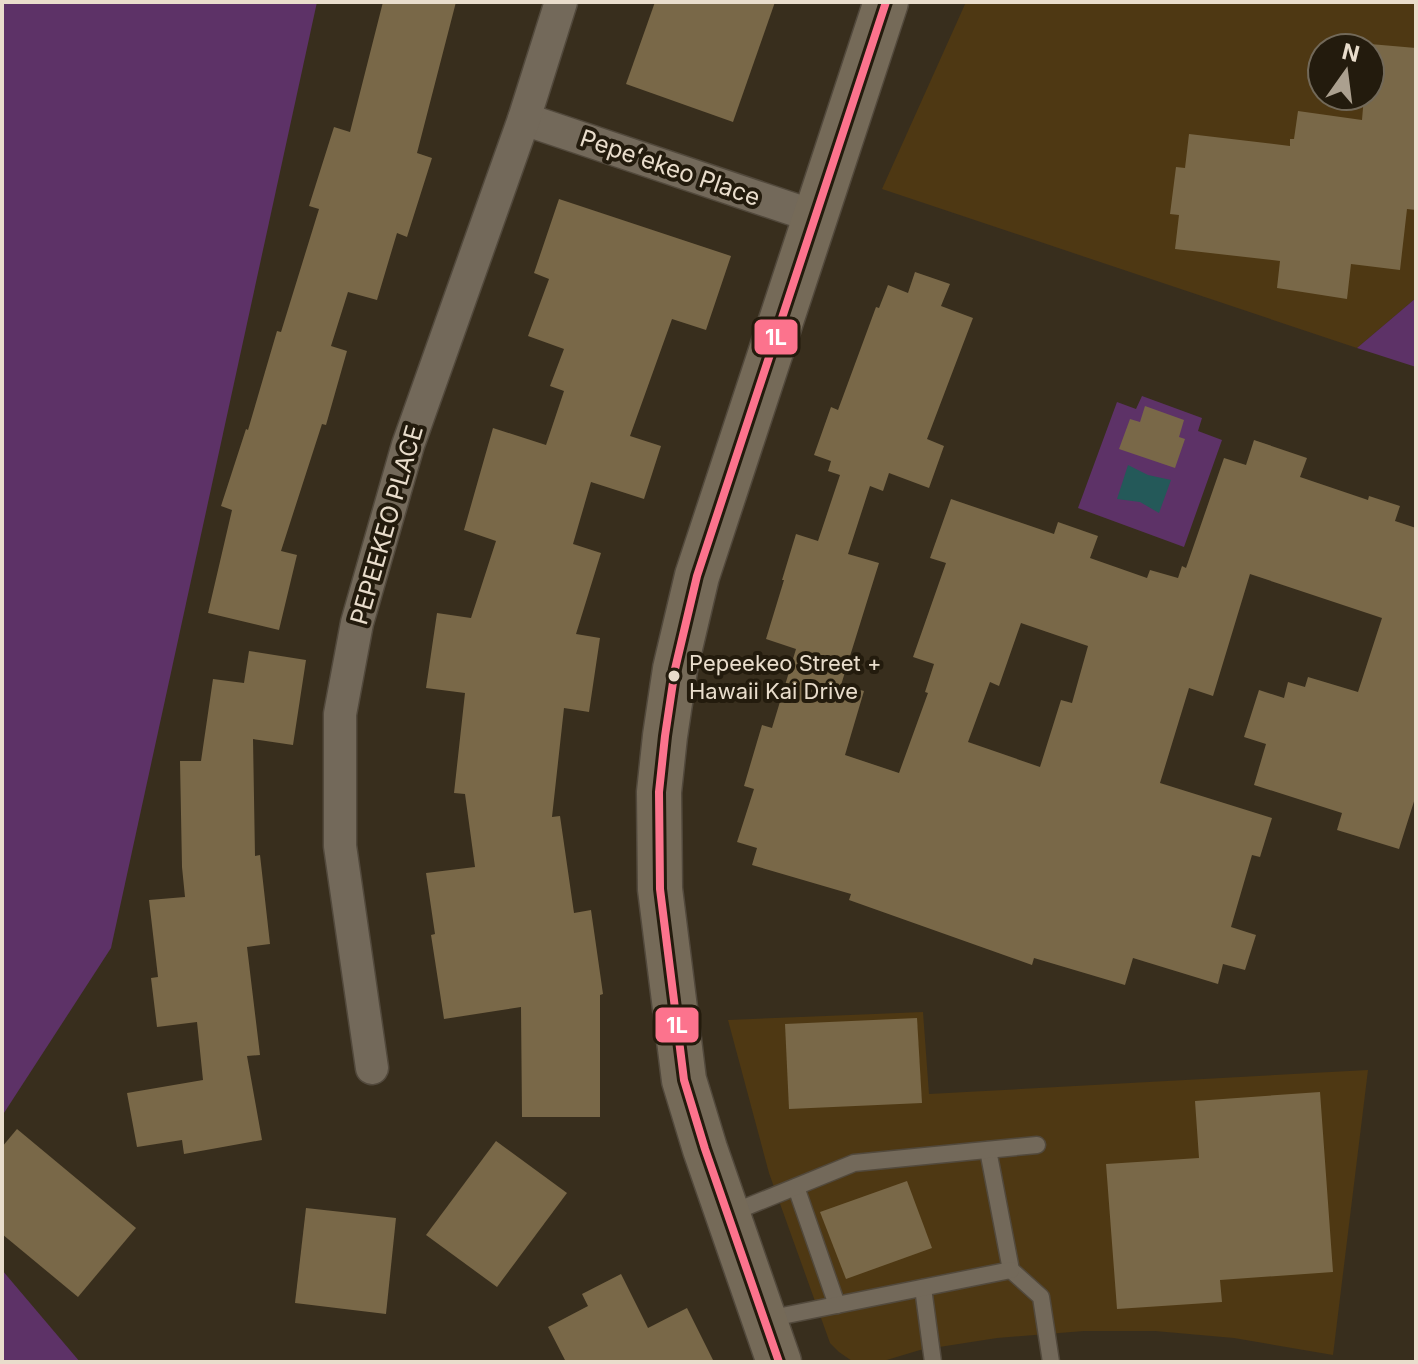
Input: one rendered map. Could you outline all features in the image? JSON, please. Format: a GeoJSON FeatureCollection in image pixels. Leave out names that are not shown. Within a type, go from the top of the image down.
{"type":"FeatureCollection","features":[{"type":"Feature","properties":{"kind":"street","name":"PEPEEKEO PLACE"},"geometry":{"type":"LineString","coordinates":[[372,1068],[340,846],[340,714],[357,623],[408,445],[524,119],[561,2]]}},
{"type":"Feature","properties":{"kind":"street"},"geometry":{"type":"LineString","coordinates":[[779,1362],[684,1080],[660,889],[659,792],[675,669],[697,576],[886,2]]}},
{"type":"Feature","properties":{"kind":"street","name":"Pepeʻekeo Place"},"geometry":{"type":"LineString","coordinates":[[524,119],[816,217]]}},
{"type":"Feature","properties":{"kind":"lane"},"geometry":{"type":"LineString","coordinates":[[728,1214],[854,1163],[1037,1145]]}},
{"type":"Feature","properties":{"kind":"lane"},"geometry":{"type":"LineString","coordinates":[[988,1150],[1011,1270],[1041,1297],[1051,1362]]}},
{"type":"Feature","properties":{"kind":"lane"},"geometry":{"type":"LineString","coordinates":[[796,1187],[837,1305]]}},
{"type":"Feature","properties":{"kind":"lane"},"geometry":{"type":"LineString","coordinates":[[766,1319],[1011,1270]]}},
{"type":"Feature","properties":{"kind":"lane"},"geometry":{"type":"LineString","coordinates":[[923,1288],[933,1362]]}},
{"type":"Feature","properties":{"kind":"shaded area"},"geometry":{"type":"Polygon","coordinates":[[[2,2],[317,2],[111,948],[2,1116],[2,2]]]}},
{"type":"Feature","properties":{"kind":"shaded area"},"geometry":{"type":"Polygon","coordinates":[[[966,2],[1416,2],[1416,298],[1357,348],[882,189],[966,2]]]}},
{"type":"Feature","properties":{"kind":"shaded area"},"geometry":{"type":"Polygon","coordinates":[[[1416,298],[1416,367],[1357,348],[1416,298]]]}},
{"type":"Feature","properties":{"kind":"shaded area"},"geometry":{"type":"Polygon","coordinates":[[[1142,396],[1202,418],[1198,431],[1222,440],[1184,547],[1078,508],[1117,402],[1136,409],[1142,396]]]}},
{"type":"Feature","properties":{"kind":"shaded area"},"geometry":{"type":"Polygon","coordinates":[[[923,1012],[929,1094],[1368,1070],[1333,1355],[1234,1338],[1155,1331],[1084,1331],[997,1338],[920,1350],[880,1362],[852,1361],[839,1352],[830,1343],[769,1173],[728,1020],[923,1012]]]}},
{"type":"Feature","properties":{"kind":"shaded area"},"geometry":{"type":"Polygon","coordinates":[[[2,1270],[80,1362],[2,1362],[2,1270]]]}},
{"type":"Feature","properties":{"kind":"water"},"geometry":{"type":"Polygon","coordinates":[[[1128,465],[1148,475],[1171,480],[1159,513],[1140,502],[1117,499],[1128,465]]]}},
{"type":"Feature","properties":{"kind":"building"},"geometry":{"type":"Polygon","coordinates":[[[383,2],[456,2],[417,153],[432,158],[407,237],[397,233],[377,300],[348,292],[331,346],[347,351],[326,425],[322,424],[281,551],[297,555],[279,630],[208,613],[232,510],[221,506],[248,430],[277,331],[281,332],[319,209],[309,206],[334,127],[350,132],[383,2]]]}},
{"type":"Feature","properties":{"kind":"building"},"geometry":{"type":"Polygon","coordinates":[[[655,2],[775,2],[733,122],[626,84],[655,2]]]}},
{"type":"Feature","properties":{"kind":"building"},"geometry":{"type":"Polygon","coordinates":[[[1386,45],[1416,48],[1416,210],[1407,209],[1400,270],[1351,264],[1347,299],[1277,288],[1280,261],[1175,249],[1179,215],[1170,214],[1176,167],[1185,168],[1189,134],[1290,146],[1298,111],[1362,120],[1363,112],[1386,112],[1386,45]]]}},
{"type":"Feature","properties":{"kind":"building"},"geometry":{"type":"Polygon","coordinates":[[[559,199],[731,256],[706,330],[672,319],[630,436],[661,446],[644,499],[591,482],[573,544],[601,553],[576,634],[600,638],[589,712],[564,708],[552,817],[560,816],[574,913],[591,910],[603,994],[600,995],[600,1117],[522,1117],[521,1007],[444,1019],[431,935],[435,934],[426,873],[475,867],[465,794],[454,793],[465,693],[426,688],[437,613],[471,618],[496,541],[464,530],[493,428],[546,445],[564,391],[550,386],[564,349],[528,336],[549,279],[534,273],[559,199]]]}},
{"type":"Feature","properties":{"kind":"building"},"geometry":{"type":"Polygon","coordinates":[[[915,272],[950,284],[941,306],[973,318],[927,439],[944,446],[929,488],[889,473],[883,491],[870,486],[848,554],[879,563],[841,685],[864,691],[845,755],[899,773],[928,693],[925,692],[934,664],[913,657],[946,563],[930,558],[951,499],[1054,534],[1058,522],[1098,536],[1090,558],[1147,578],[1150,570],[1178,578],[1182,566],[1186,568],[1224,458],[1246,465],[1254,440],[1307,458],[1300,477],[1368,500],[1369,496],[1400,506],[1395,521],[1416,528],[1416,795],[1399,849],[1337,830],[1342,813],[1254,785],[1266,744],[1244,737],[1259,690],[1284,698],[1288,682],[1305,687],[1308,677],[1358,692],[1382,618],[1250,574],[1213,696],[1189,688],[1160,783],[1272,818],[1260,857],[1252,855],[1231,927],[1256,935],[1245,970],[1223,964],[1218,984],[1133,958],[1125,985],[1034,958],[1032,965],[849,900],[851,894],[752,865],[757,848],[737,842],[754,789],[744,786],[762,725],[772,728],[796,649],[766,639],[782,580],[796,534],[818,541],[840,475],[828,471],[831,461],[814,455],[831,407],[838,410],[876,307],[879,308],[888,285],[908,293],[915,272]],[[1021,623],[999,686],[990,682],[968,742],[1040,767],[1061,700],[1072,703],[1088,646],[1021,623]]]}},
{"type":"Feature","properties":{"kind":"building"},"geometry":{"type":"Polygon","coordinates":[[[1145,406],[1184,420],[1179,437],[1185,439],[1175,468],[1119,449],[1130,419],[1140,422],[1145,406]]]}},
{"type":"Feature","properties":{"kind":"building"},"geometry":{"type":"Polygon","coordinates":[[[249,651],[306,660],[293,745],[253,739],[255,856],[260,855],[270,944],[247,947],[260,1055],[247,1056],[262,1140],[184,1154],[182,1140],[137,1147],[127,1093],[203,1080],[197,1022],[157,1027],[151,978],[158,977],[149,900],[185,897],[180,761],[201,761],[213,679],[244,683],[249,651]]]}},
{"type":"Feature","properties":{"kind":"building"},"geometry":{"type":"Polygon","coordinates":[[[917,1018],[922,1103],[789,1109],[785,1024],[917,1018]]]}},
{"type":"Feature","properties":{"kind":"building"},"geometry":{"type":"Polygon","coordinates":[[[1320,1092],[1333,1272],[1220,1280],[1222,1302],[1117,1309],[1106,1164],[1199,1158],[1195,1101],[1320,1092]]]}},
{"type":"Feature","properties":{"kind":"building"},"geometry":{"type":"Polygon","coordinates":[[[17,1129],[136,1228],[78,1297],[2,1234],[2,1147],[17,1129]]]}},
{"type":"Feature","properties":{"kind":"building"},"geometry":{"type":"Polygon","coordinates":[[[496,1141],[567,1193],[497,1287],[426,1235],[496,1141]]]}},
{"type":"Feature","properties":{"kind":"building"},"geometry":{"type":"Polygon","coordinates":[[[907,1181],[932,1248],[846,1279],[820,1212],[907,1181]]]}},
{"type":"Feature","properties":{"kind":"building"},"geometry":{"type":"Polygon","coordinates":[[[306,1208],[396,1218],[386,1314],[295,1303],[306,1208]]]}},
{"type":"Feature","properties":{"kind":"building"},"geometry":{"type":"Polygon","coordinates":[[[621,1274],[648,1328],[687,1308],[714,1362],[566,1362],[548,1327],[588,1306],[582,1294],[621,1274]]]}},
{"type":"Feature","properties":{"kind":"transit line","name":"1L"},"geometry":{"type":"LineString","coordinates":[[779,1362],[684,1080],[660,889],[659,792],[675,669],[697,576],[886,2]]}},
{"type":"Feature","properties":{"kind":"place","name":"Pepeekeo Street + Hawaii Kai Drive"},"geometry":{"type":"Point","coordinates":[674,676]}}]}
